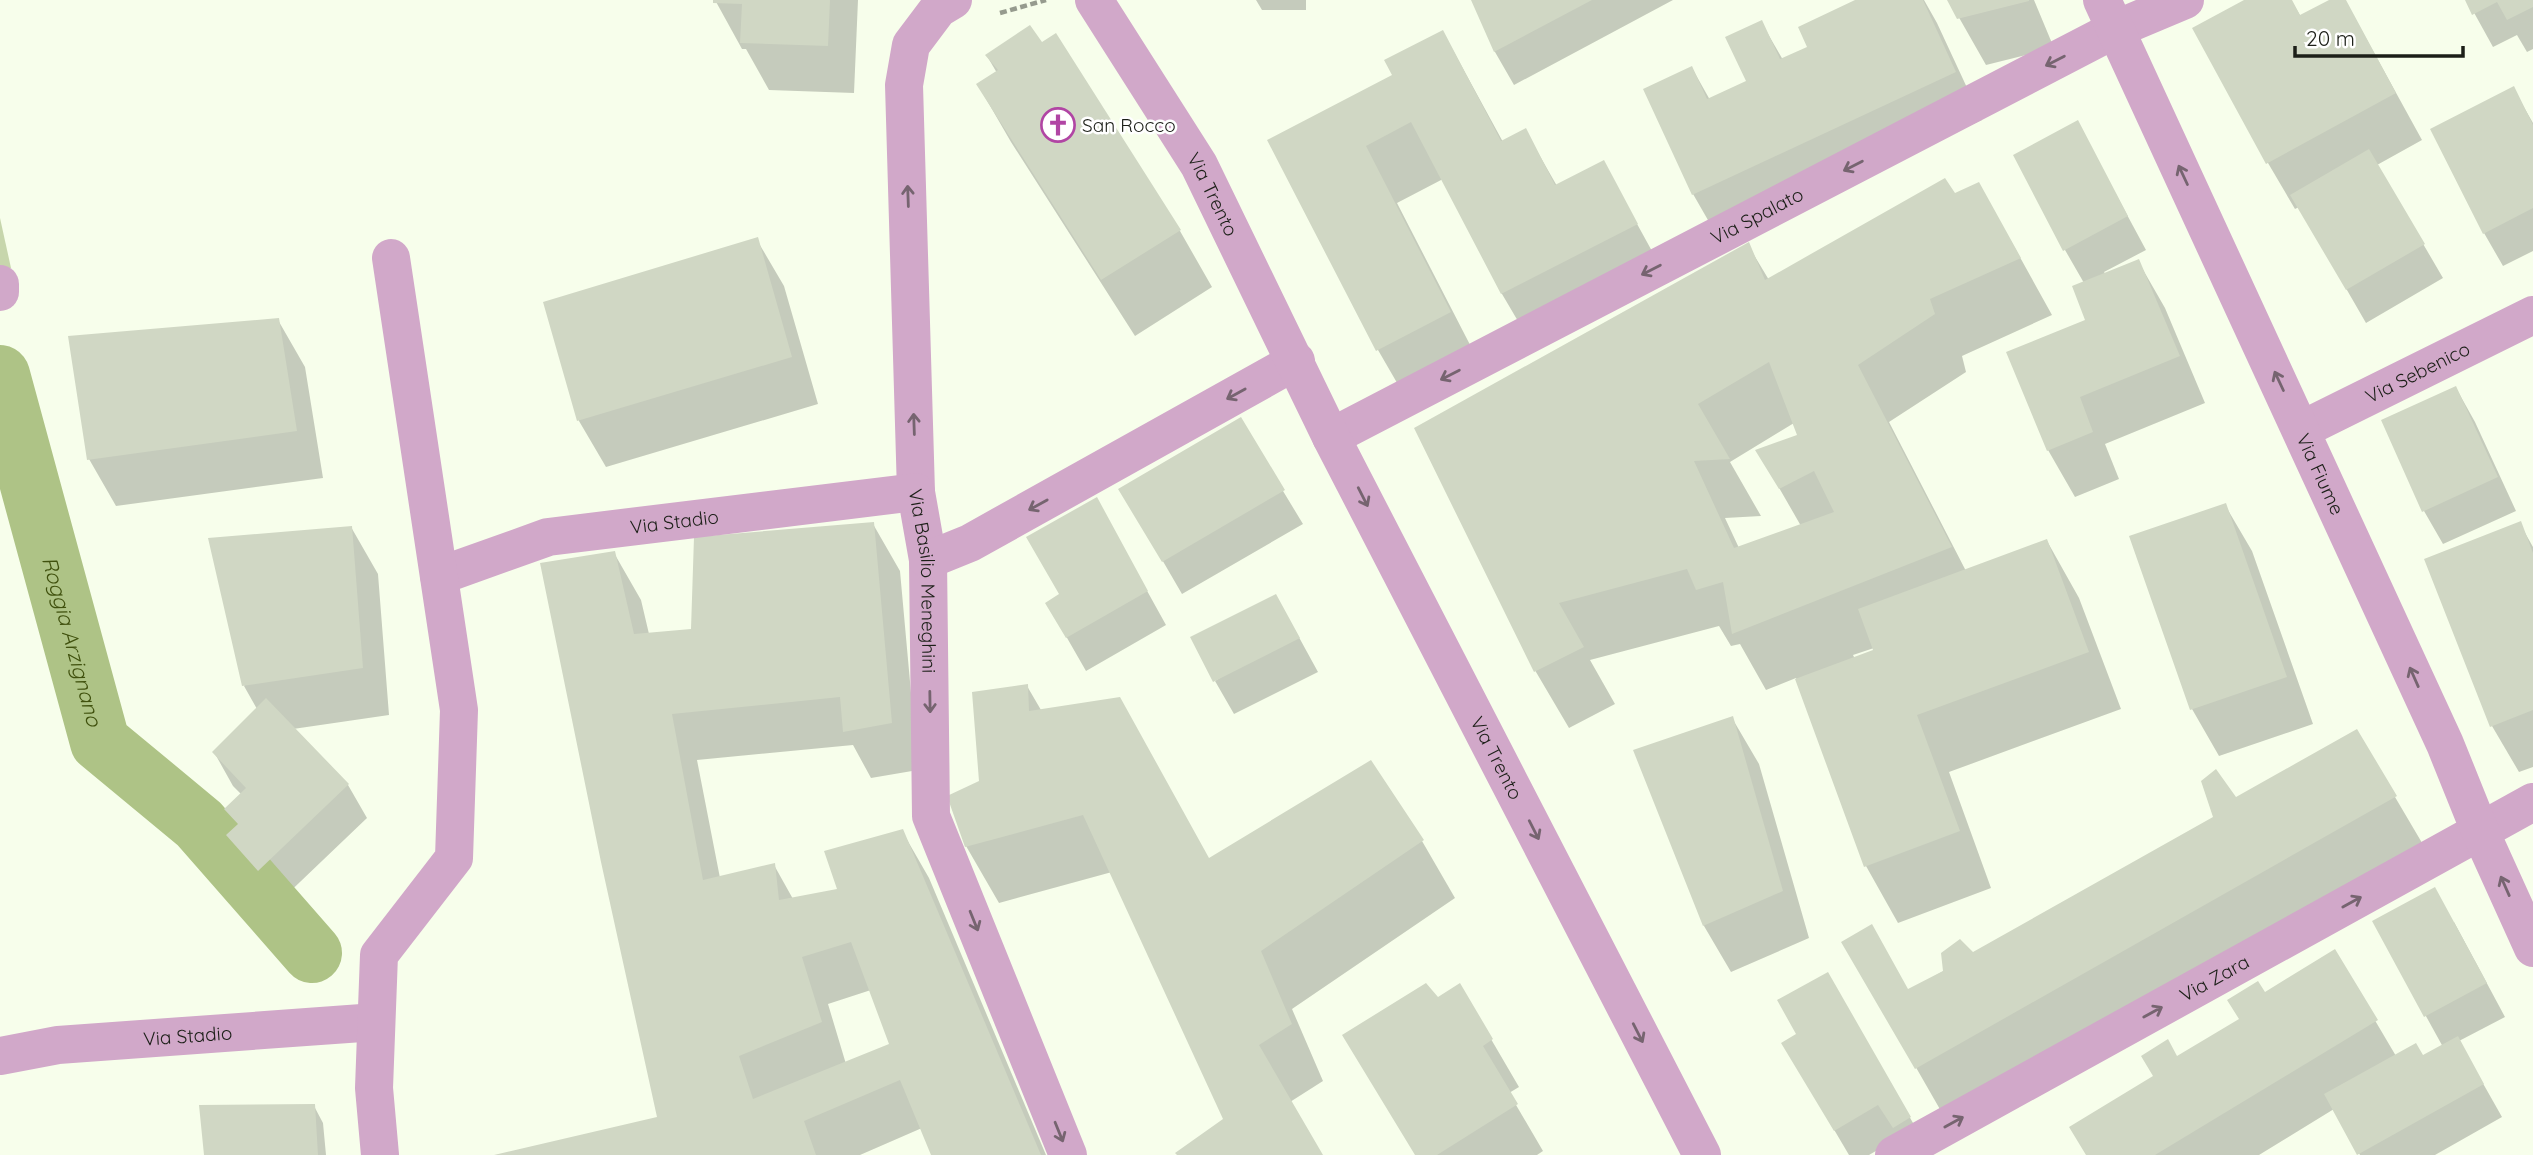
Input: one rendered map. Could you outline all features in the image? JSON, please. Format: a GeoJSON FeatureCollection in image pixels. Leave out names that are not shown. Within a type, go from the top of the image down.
{"type":"FeatureCollection","features":[{"type":"Feature","properties":{"kind":"street","name":"Via Basilio Meneghini"},"geometry":{"type":"LineString","coordinates":[[953,0],[938,9],[911,46],[904,85],[916,492],[928,560],[931,816],[1069,1155]]}},
{"type":"Feature","properties":{"kind":"street","name":"Via Trento"},"geometry":{"type":"LineString","coordinates":[[1094,0],[1199,165],[1331,437],[1702,1155]]}},
{"type":"Feature","properties":{"kind":"street","name":"Via Spalato"},"geometry":{"type":"LineString","coordinates":[[1331,437],[2109,15],[2185,0]]}},
{"type":"Feature","properties":{"kind":"street","name":"Via Fiume"},"geometry":{"type":"LineString","coordinates":[[2109,15],[2445,744],[2480,831],[2533,948]]}},
{"type":"Feature","properties":{"kind":"street"},"geometry":{"type":"LineString","coordinates":[[380,1155],[374,1088],[379,955],[454,859],[459,710],[391,258]]}},
{"type":"Feature","properties":{"kind":"street"},"geometry":{"type":"LineString","coordinates":[[0,284],[0,292]]}},
{"type":"Feature","properties":{"kind":"street","name":"Via Sebenico"},"geometry":{"type":"LineString","coordinates":[[2301,430],[2533,315]]}},
{"type":"Feature","properties":{"kind":"street"},"geometry":{"type":"LineString","coordinates":[[928,560],[970,543],[1296,361]]}},
{"type":"Feature","properties":{"kind":"street","name":"Via Stadio"},"geometry":{"type":"LineString","coordinates":[[439,576],[548,537],[916,492]]}},
{"type":"Feature","properties":{"kind":"street","name":"Via Zara"},"geometry":{"type":"LineString","coordinates":[[1894,1155],[2533,802]]}},
{"type":"Feature","properties":{"kind":"street","name":"Via Stadio"},"geometry":{"type":"LineString","coordinates":[[0,1056],[58,1045],[376,1023]]}},
{"type":"Feature","properties":{"kind":"green space"},"geometry":{"type":"Polygon","coordinates":[[[0,218],[11,268],[0,269],[0,218]]]}},
{"type":"Feature","properties":{"kind":"building"},"geometry":{"type":"Polygon","coordinates":[[[713,0],[830,0],[828,46],[740,43],[742,4],[713,3],[713,0]]]}},
{"type":"Feature","properties":{"kind":"building"},"geometry":{"type":"Polygon","coordinates":[[[1471,0],[1592,0],[1494,52],[1471,0]]]}},
{"type":"Feature","properties":{"kind":"building"},"geometry":{"type":"Polygon","coordinates":[[[1855,0],[1923,0],[1956,72],[1692,195],[1643,89],[1692,66],[1707,99],[1746,81],[1725,37],[1762,20],[1780,59],[1807,47],[1798,27],[1855,0]]]}},
{"type":"Feature","properties":{"kind":"building"},"geometry":{"type":"Polygon","coordinates":[[[1947,0],[2029,0],[2029,1],[1957,19],[1947,0]]]}},
{"type":"Feature","properties":{"kind":"building"},"geometry":{"type":"Polygon","coordinates":[[[2244,0],[2292,0],[2300,15],[2329,0],[2346,0],[2396,93],[2266,164],[2192,28],[2244,0]]]}},
{"type":"Feature","properties":{"kind":"building"},"geometry":{"type":"Polygon","coordinates":[[[2465,0],[2533,0],[2533,7],[2507,20],[2497,2],[2472,15],[2465,0]]]}},
{"type":"Feature","properties":{"kind":"building","name":"San Rocco"},"geometry":{"type":"Polygon","coordinates":[[[1030,25],[1042,42],[1056,33],[1181,230],[1101,280],[976,84],[998,70],[985,55],[1030,25]]]}},
{"type":"Feature","properties":{"kind":"building"},"geometry":{"type":"Polygon","coordinates":[[[1443,30],[1501,141],[1526,128],[1555,185],[1604,160],[1638,224],[1501,294],[1411,122],[1366,146],[1451,312],[1376,351],[1267,140],[1392,75],[1384,60],[1443,30]]]}},
{"type":"Feature","properties":{"kind":"building"},"geometry":{"type":"Polygon","coordinates":[[[2514,86],[2533,125],[2533,208],[2483,234],[2430,129],[2514,86]]]}},
{"type":"Feature","properties":{"kind":"building"},"geometry":{"type":"Polygon","coordinates":[[[2078,120],[2128,216],[2063,251],[2013,155],[2078,120]]]}},
{"type":"Feature","properties":{"kind":"building"},"geometry":{"type":"Polygon","coordinates":[[[2369,149],[2425,244],[2346,290],[2290,195],[2369,149]]]}},
{"type":"Feature","properties":{"kind":"building"},"geometry":{"type":"Polygon","coordinates":[[[1945,178],[1955,193],[1979,182],[2021,258],[1930,299],[1935,314],[1858,365],[1952,547],[1732,634],[1723,582],[1696,590],[1687,569],[1559,603],[1584,647],[1534,672],[1414,428],[1749,242],[1765,280],[1945,178]],[[1769,362],[1698,404],[1730,459],[1694,461],[1734,548],[1834,512],[1814,471],[1779,489],[1755,450],[1797,435],[1769,362]]]}},
{"type":"Feature","properties":{"kind":"building"},"geometry":{"type":"Polygon","coordinates":[[[758,237],[792,357],[577,421],[543,302],[758,237]]]}},
{"type":"Feature","properties":{"kind":"building"},"geometry":{"type":"Polygon","coordinates":[[[2139,259],[2180,356],[2080,397],[2093,432],[2047,451],[2006,352],[2085,320],[2072,286],[2139,259]]]}},
{"type":"Feature","properties":{"kind":"building"},"geometry":{"type":"Polygon","coordinates":[[[279,318],[297,431],[87,460],[68,336],[279,318]]]}},
{"type":"Feature","properties":{"kind":"building"},"geometry":{"type":"Polygon","coordinates":[[[2456,386],[2498,477],[2422,512],[2381,420],[2456,386]]]}},
{"type":"Feature","properties":{"kind":"building"},"geometry":{"type":"Polygon","coordinates":[[[1241,417],[1285,490],[1162,562],[1118,489],[1241,417]]]}},
{"type":"Feature","properties":{"kind":"building"},"geometry":{"type":"Polygon","coordinates":[[[1097,497],[1148,591],[1066,638],[1045,603],[1059,594],[1026,537],[1097,497]]]}},
{"type":"Feature","properties":{"kind":"building"},"geometry":{"type":"Polygon","coordinates":[[[2226,503],[2287,677],[2190,710],[2129,536],[2226,503]]]}},
{"type":"Feature","properties":{"kind":"building"},"geometry":{"type":"Polygon","coordinates":[[[2521,521],[2533,553],[2533,710],[2490,727],[2424,559],[2521,521]]]}},
{"type":"Feature","properties":{"kind":"building"},"geometry":{"type":"Polygon","coordinates":[[[874,522],[892,723],[843,732],[840,697],[672,714],[703,880],[775,863],[779,900],[837,889],[824,851],[903,829],[1041,1155],[931,1155],[900,1080],[804,1121],[816,1155],[494,1155],[657,1117],[540,563],[615,551],[634,634],[691,629],[694,537],[874,522]],[[851,942],[802,957],[822,1022],[739,1056],[753,1099],[889,1044],[851,942]]]}},
{"type":"Feature","properties":{"kind":"building"},"geometry":{"type":"Polygon","coordinates":[[[352,526],[363,668],[242,686],[208,538],[352,526]]]}},
{"type":"Feature","properties":{"kind":"building"},"geometry":{"type":"Polygon","coordinates":[[[2047,539],[2089,652],[1917,715],[1960,831],[1864,867],[1795,679],[1873,650],[1858,609],[2047,539]]]}},
{"type":"Feature","properties":{"kind":"building"},"geometry":{"type":"Polygon","coordinates":[[[1276,594],[1300,638],[1213,682],[1190,637],[1276,594]]]}},
{"type":"Feature","properties":{"kind":"building"},"geometry":{"type":"Polygon","coordinates":[[[1028,684],[1029,711],[1120,697],[1209,858],[1371,760],[1424,840],[1261,951],[1292,1024],[1259,1045],[1323,1155],[1175,1153],[1223,1119],[1083,815],[965,847],[947,796],[979,781],[972,692],[1028,684]]]}},
{"type":"Feature","properties":{"kind":"building"},"geometry":{"type":"Polygon","coordinates":[[[266,698],[349,784],[258,871],[226,835],[238,824],[224,809],[246,788],[212,752],[266,698]]]}},
{"type":"Feature","properties":{"kind":"building"},"geometry":{"type":"Polygon","coordinates":[[[1733,716],[1783,891],[1703,926],[1633,750],[1733,716]]]}},
{"type":"Feature","properties":{"kind":"building"},"geometry":{"type":"Polygon","coordinates":[[[2357,729],[2397,796],[1915,1069],[1841,942],[1872,924],[1908,989],[1943,971],[1941,953],[1960,939],[1973,952],[2213,817],[2201,781],[2216,769],[2236,797],[2357,729]]]}},
{"type":"Feature","properties":{"kind":"building"},"geometry":{"type":"Polygon","coordinates":[[[2435,887],[2487,983],[2424,1017],[2372,921],[2435,887]]]}},
{"type":"Feature","properties":{"kind":"building"},"geometry":{"type":"Polygon","coordinates":[[[2335,949],[2378,1020],[2155,1155],[2086,1155],[2069,1127],[2153,1076],[2141,1056],[2168,1039],[2177,1056],[2239,1019],[2227,1000],[2258,981],[2265,992],[2335,949]]]}},
{"type":"Feature","properties":{"kind":"building"},"geometry":{"type":"Polygon","coordinates":[[[1828,972],[1911,1117],[1893,1128],[1878,1105],[1834,1131],[1781,1043],[1796,1034],[1777,1000],[1828,972]]]}},
{"type":"Feature","properties":{"kind":"building"},"geometry":{"type":"Polygon","coordinates":[[[1426,983],[1438,997],[1460,983],[1493,1039],[1483,1046],[1518,1104],[1437,1155],[1415,1155],[1342,1035],[1426,983]]]}},
{"type":"Feature","properties":{"kind":"building"},"geometry":{"type":"Polygon","coordinates":[[[2458,1036],[2484,1084],[2357,1155],[2324,1094],[2416,1043],[2423,1055],[2458,1036]]]}},
{"type":"Feature","properties":{"kind":"building"},"geometry":{"type":"Polygon","coordinates":[[[315,1104],[318,1155],[204,1155],[199,1105],[315,1104]]]}},
{"type":"Feature","properties":{"kind":"waterway","name":"Roggia Arzignano"},"geometry":{"type":"LineString","coordinates":[[0,375],[100,742],[199,824],[312,953]]}},
{"type":"Feature","properties":{"kind":"place","name":"San Rocco"},"geometry":{"type":"Point","coordinates":[1058,125]}}]}
